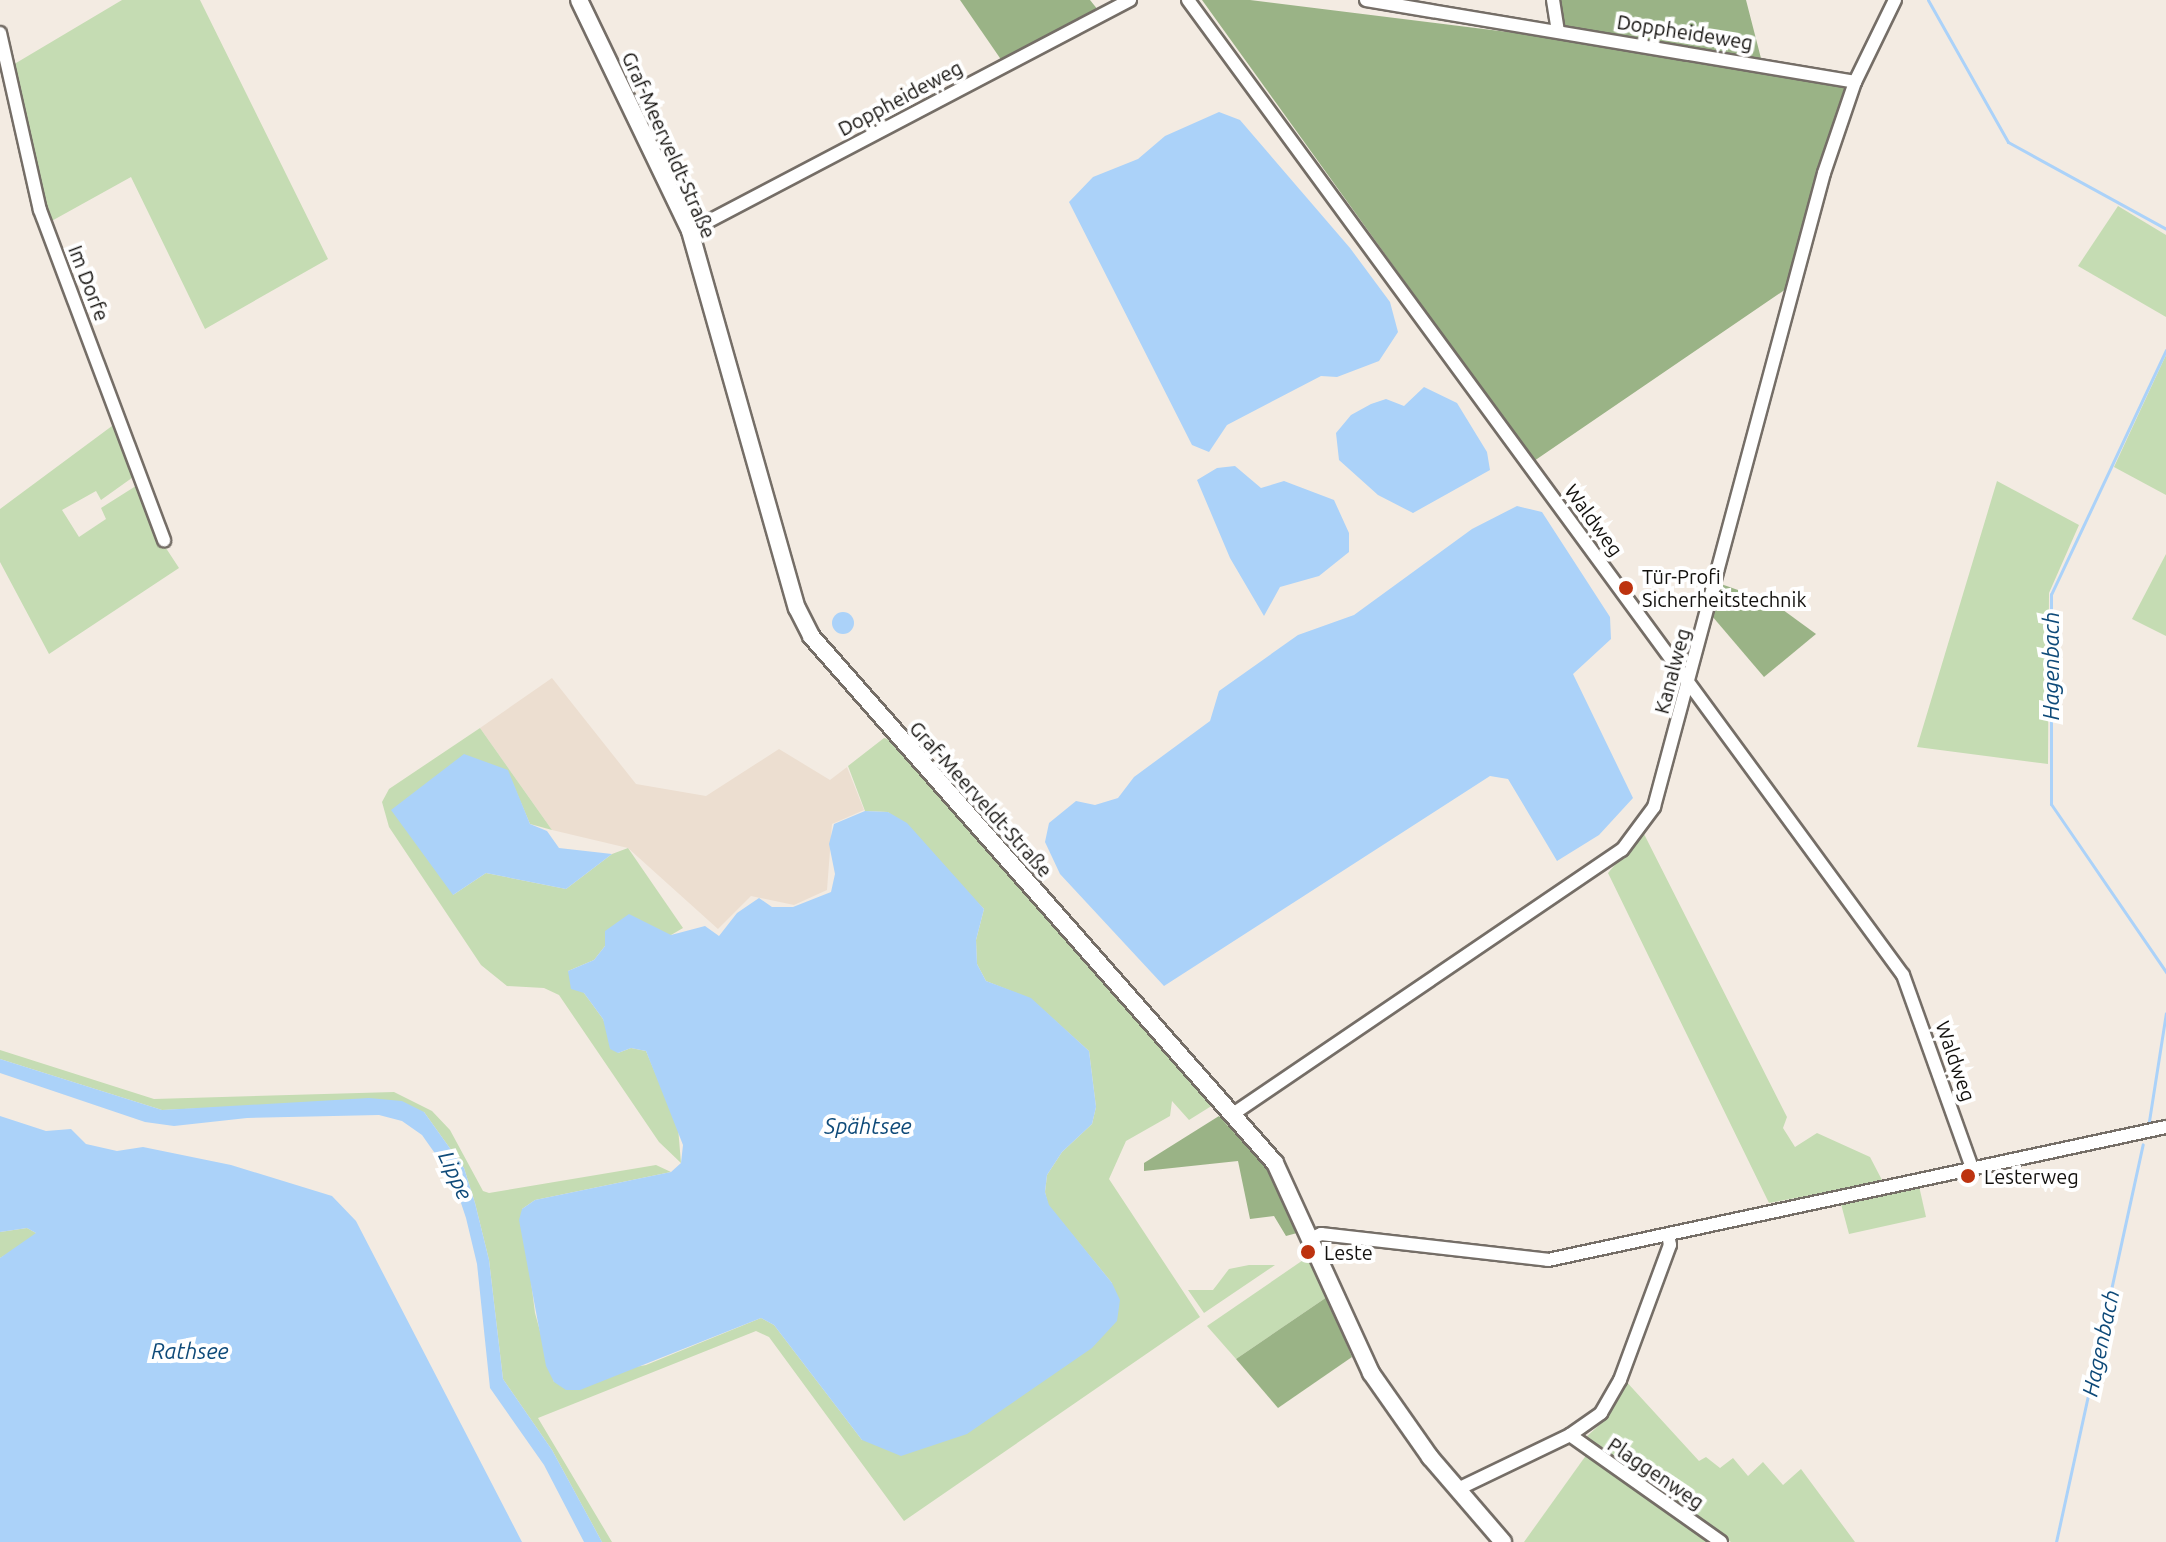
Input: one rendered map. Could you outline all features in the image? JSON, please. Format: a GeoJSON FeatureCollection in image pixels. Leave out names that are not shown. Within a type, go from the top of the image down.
{"type":"FeatureCollection","features":[{"type":"Feature","properties":{"kind":"main road","name":"Graf-Meerveldt-Straße"},"geometry":{"type":"LineString","coordinates":[[579,0],[690,231],[797,608],[811,636],[1233,1114],[1283,1175],[1371,1373],[1458,1489],[1503,1542]]}},
{"type":"Feature","properties":{"kind":"street","name":"Doppheideweg"},"geometry":{"type":"LineString","coordinates":[[690,231],[1130,0]]}},
{"type":"Feature","properties":{"kind":"street","name":"Waldweg"},"geometry":{"type":"LineString","coordinates":[[1188,0],[1903,975],[1972,1168]]}},
{"type":"Feature","properties":{"kind":"street","name":"Doppheideweg"},"geometry":{"type":"LineString","coordinates":[[1366,0],[1855,82]]}},
{"type":"Feature","properties":{"kind":"street"},"geometry":{"type":"LineString","coordinates":[[1553,0],[1558,31]]}},
{"type":"Feature","properties":{"kind":"street","name":"Kanalweg"},"geometry":{"type":"LineString","coordinates":[[1233,1114],[1622,850],[1661,792],[1824,173],[1855,82],[1895,0]]}},
{"type":"Feature","properties":{"kind":"street","name":"Im Dorfe"},"geometry":{"type":"LineString","coordinates":[[0,33],[40,210],[164,540]]}},
{"type":"Feature","properties":{"kind":"street"},"geometry":{"type":"LineString","coordinates":[[1312,1238],[1321,1234],[1548,1260],[2166,1127]]}},
{"type":"Feature","properties":{"kind":"street"},"geometry":{"type":"LineString","coordinates":[[1458,1489],[1570,1435],[1601,1413],[1612,1396],[1670,1245],[1668,1235]]}},
{"type":"Feature","properties":{"kind":"street","name":"Plaggenweg"},"geometry":{"type":"LineString","coordinates":[[1570,1435],[1721,1542]]}},
{"type":"Feature","properties":{"kind":"shaded area"},"geometry":{"type":"Polygon","coordinates":[[[552,678],[636,784],[706,796],[779,749],[830,780],[847,767],[864,810],[832,824],[827,890],[794,905],[751,896],[718,929],[628,848],[552,830],[480,728],[552,678]]]}},
{"type":"Feature","properties":{"kind":"green space"},"geometry":{"type":"Polygon","coordinates":[[[122,0],[200,0],[328,259],[205,329],[131,177],[48,223],[11,66],[122,0]]]}},
{"type":"Feature","properties":{"kind":"green space"},"geometry":{"type":"Polygon","coordinates":[[[960,0],[1090,0],[1098,10],[1002,61],[960,0]]]}},
{"type":"Feature","properties":{"kind":"green space"},"geometry":{"type":"Polygon","coordinates":[[[1202,0],[1250,0],[1565,39],[1558,0],[1746,0],[1764,70],[1844,83],[1846,89],[1786,289],[1534,461],[1202,0]]]}},
{"type":"Feature","properties":{"kind":"green space"},"geometry":{"type":"Polygon","coordinates":[[[2118,206],[2166,235],[2166,317],[2078,266],[2118,206]]]}},
{"type":"Feature","properties":{"kind":"green space"},"geometry":{"type":"Polygon","coordinates":[[[2166,355],[2166,495],[2114,467],[2166,355]]]}},
{"type":"Feature","properties":{"kind":"green space"},"geometry":{"type":"Polygon","coordinates":[[[116,423],[136,475],[101,500],[96,491],[62,510],[79,537],[106,519],[101,508],[139,484],[162,542],[179,568],[49,654],[0,562],[0,509],[116,423]]]}},
{"type":"Feature","properties":{"kind":"green space"},"geometry":{"type":"Polygon","coordinates":[[[1997,481],[2079,525],[2049,593],[2048,764],[1917,747],[1997,481]]]}},
{"type":"Feature","properties":{"kind":"green space"},"geometry":{"type":"Polygon","coordinates":[[[2166,554],[2166,636],[2132,619],[2166,554]]]}},
{"type":"Feature","properties":{"kind":"green space"},"geometry":{"type":"Polygon","coordinates":[[[1721,584],[1772,602],[1816,634],[1764,677],[1712,616],[1721,584]]]}},
{"type":"Feature","properties":{"kind":"green space"},"geometry":{"type":"Polygon","coordinates":[[[480,728],[552,830],[530,824],[507,770],[453,895],[486,873],[566,889],[612,854],[628,848],[683,928],[671,935],[605,946],[594,960],[568,971],[603,1019],[618,1053],[631,1048],[646,1051],[678,1127],[681,1163],[659,1142],[559,995],[544,988],[507,986],[481,965],[389,827],[382,802],[389,789],[480,728]]]}},
{"type":"Feature","properties":{"kind":"green space"},"geometry":{"type":"Polygon","coordinates":[[[884,738],[898,742],[1213,1105],[1189,1120],[1172,1101],[1170,1116],[1126,1141],[1109,1179],[1200,1317],[904,1521],[769,1337],[756,1331],[538,1418],[612,1542],[602,1542],[552,1450],[503,1379],[489,1260],[475,1203],[464,1168],[424,1112],[313,1103],[162,1110],[0,1059],[0,1050],[154,1099],[394,1092],[432,1111],[450,1130],[483,1191],[489,1193],[656,1165],[671,1172],[535,1200],[522,1209],[535,1313],[554,1382],[646,1365],[761,1318],[774,1325],[862,1440],[1112,1283],[1048,1205],[1045,1192],[1047,1175],[1062,1152],[1092,1124],[1096,1107],[1089,1051],[1031,999],[986,981],[977,964],[976,940],[984,909],[888,812],[865,811],[848,766],[884,738]]]}},
{"type":"Feature","properties":{"kind":"green space"},"geometry":{"type":"Polygon","coordinates":[[[1643,832],[1787,1117],[1783,1128],[1795,1147],[1817,1133],[1870,1157],[1883,1182],[1769,1203],[1608,873],[1643,832]]]}},
{"type":"Feature","properties":{"kind":"green space"},"geometry":{"type":"Polygon","coordinates":[[[1219,1116],[1277,1180],[1297,1233],[1286,1236],[1274,1216],[1250,1219],[1238,1161],[1144,1171],[1144,1163],[1219,1116]]]}},
{"type":"Feature","properties":{"kind":"green space"},"geometry":{"type":"Polygon","coordinates":[[[1919,1186],[1926,1217],[1849,1234],[1841,1204],[1919,1186]]]}},
{"type":"Feature","properties":{"kind":"green space"},"geometry":{"type":"Polygon","coordinates":[[[27,1228],[36,1233],[35,1238],[0,1258],[0,1232],[27,1228]]]}},
{"type":"Feature","properties":{"kind":"green space"},"geometry":{"type":"Polygon","coordinates":[[[1309,1256],[1327,1297],[1236,1359],[1207,1326],[1309,1256]]]}},
{"type":"Feature","properties":{"kind":"green space"},"geometry":{"type":"Polygon","coordinates":[[[1275,1265],[1204,1313],[1188,1290],[1213,1290],[1229,1269],[1275,1265]]]}},
{"type":"Feature","properties":{"kind":"green space"},"geometry":{"type":"Polygon","coordinates":[[[1327,1297],[1352,1357],[1278,1408],[1236,1359],[1327,1297]]]}},
{"type":"Feature","properties":{"kind":"green space"},"geometry":{"type":"Polygon","coordinates":[[[1623,1378],[1699,1461],[1706,1457],[1720,1468],[1733,1458],[1748,1476],[1763,1462],[1783,1485],[1801,1469],[1855,1542],[1731,1542],[1584,1439],[1608,1417],[1623,1378]]]}},
{"type":"Feature","properties":{"kind":"green space"},"geometry":{"type":"Polygon","coordinates":[[[1587,1454],[1716,1542],[1524,1542],[1587,1454]]]}},
{"type":"Feature","properties":{"kind":"water"},"geometry":{"type":"Polygon","coordinates":[[[1219,112],[1240,120],[1350,248],[1390,302],[1398,332],[1379,361],[1337,377],[1321,376],[1227,425],[1209,452],[1192,445],[1069,202],[1093,177],[1138,159],[1165,136],[1219,112]]]}},
{"type":"Feature","properties":{"kind":"water"},"geometry":{"type":"Polygon","coordinates":[[[1424,387],[1457,403],[1487,452],[1490,470],[1413,513],[1378,495],[1339,460],[1336,433],[1351,415],[1371,404],[1386,399],[1404,406],[1424,387]]]}},
{"type":"Feature","properties":{"kind":"water"},"geometry":{"type":"Polygon","coordinates":[[[1235,466],[1261,488],[1284,481],[1334,500],[1349,533],[1349,552],[1319,576],[1280,587],[1264,616],[1230,558],[1197,480],[1217,468],[1235,466]]]}},
{"type":"Feature","properties":{"kind":"water"},"geometry":{"type":"Polygon","coordinates":[[[1517,506],[1542,512],[1610,617],[1611,639],[1573,674],[1633,798],[1599,835],[1557,861],[1508,779],[1490,776],[1164,986],[1060,874],[1045,842],[1049,823],[1076,801],[1095,805],[1118,798],[1134,777],[1210,721],[1219,691],[1298,635],[1354,615],[1472,529],[1517,506]]]}},
{"type":"Feature","properties":{"kind":"water"},"geometry":{"type":"Polygon","coordinates":[[[843,612],[851,615],[854,623],[851,631],[843,634],[835,631],[832,623],[835,615],[843,612]]]}},
{"type":"Feature","properties":{"kind":"water"},"geometry":{"type":"Polygon","coordinates":[[[464,754],[508,770],[530,824],[547,831],[559,848],[612,854],[566,889],[486,873],[453,895],[391,810],[464,754]]]}},
{"type":"Feature","properties":{"kind":"water","name":"Spähtsee"},"geometry":{"type":"Polygon","coordinates":[[[865,811],[888,812],[907,823],[984,909],[976,940],[977,964],[986,981],[1031,998],[1089,1051],[1096,1107],[1092,1124],[1062,1152],[1047,1175],[1045,1192],[1049,1205],[1112,1283],[1120,1300],[1117,1321],[1092,1348],[967,1434],[901,1456],[862,1440],[774,1325],[761,1318],[580,1390],[566,1390],[554,1382],[546,1366],[519,1220],[522,1209],[535,1200],[671,1172],[681,1163],[683,1145],[646,1051],[631,1048],[618,1053],[610,1049],[603,1019],[584,993],[571,989],[568,971],[594,960],[605,946],[605,931],[629,914],[671,935],[705,926],[719,936],[737,913],[759,898],[772,907],[793,907],[831,892],[835,874],[829,844],[834,824],[865,811]]]}},
{"type":"Feature","properties":{"kind":"water","name":"Lippe"},"geometry":{"type":"Polygon","coordinates":[[[0,1059],[162,1110],[369,1098],[402,1101],[424,1112],[464,1168],[475,1203],[489,1260],[503,1379],[552,1450],[602,1542],[584,1542],[544,1465],[490,1388],[477,1264],[466,1218],[453,1179],[422,1135],[402,1121],[379,1115],[247,1118],[174,1126],[145,1122],[0,1073],[0,1059]]]}},
{"type":"Feature","properties":{"kind":"water","name":"Rathsee"},"geometry":{"type":"Polygon","coordinates":[[[0,1116],[46,1131],[71,1129],[86,1144],[117,1151],[143,1147],[231,1165],[332,1196],[356,1221],[522,1542],[0,1542],[0,1258],[36,1233],[27,1228],[0,1232],[0,1116]]]}},
{"type":"Feature","properties":{"kind":"waterway","name":"Hagenbach"},"geometry":{"type":"LineString","coordinates":[[1928,0],[2008,142],[2166,229]]}},
{"type":"Feature","properties":{"kind":"waterway","name":"Hagenbach"},"geometry":{"type":"LineString","coordinates":[[2166,350],[2051,594],[2051,804],[2166,972]]}},
{"type":"Feature","properties":{"kind":"waterway","name":"Hagenbach"},"geometry":{"type":"LineString","coordinates":[[2149,1121],[2166,1013]]}},
{"type":"Feature","properties":{"kind":"waterway","name":"Hagenbach"},"geometry":{"type":"LineString","coordinates":[[2056,1542],[2143,1144]]}},
{"type":"Feature","properties":{"kind":"place","name":"Tür-Profi Sicherheitstechnik"},"geometry":{"type":"Point","coordinates":[1626,588]}},
{"type":"Feature","properties":{"kind":"place","name":"Lesterweg"},"geometry":{"type":"Point","coordinates":[1968,1176]}},
{"type":"Feature","properties":{"kind":"place","name":"Leste"},"geometry":{"type":"Point","coordinates":[1308,1252]}}]}
